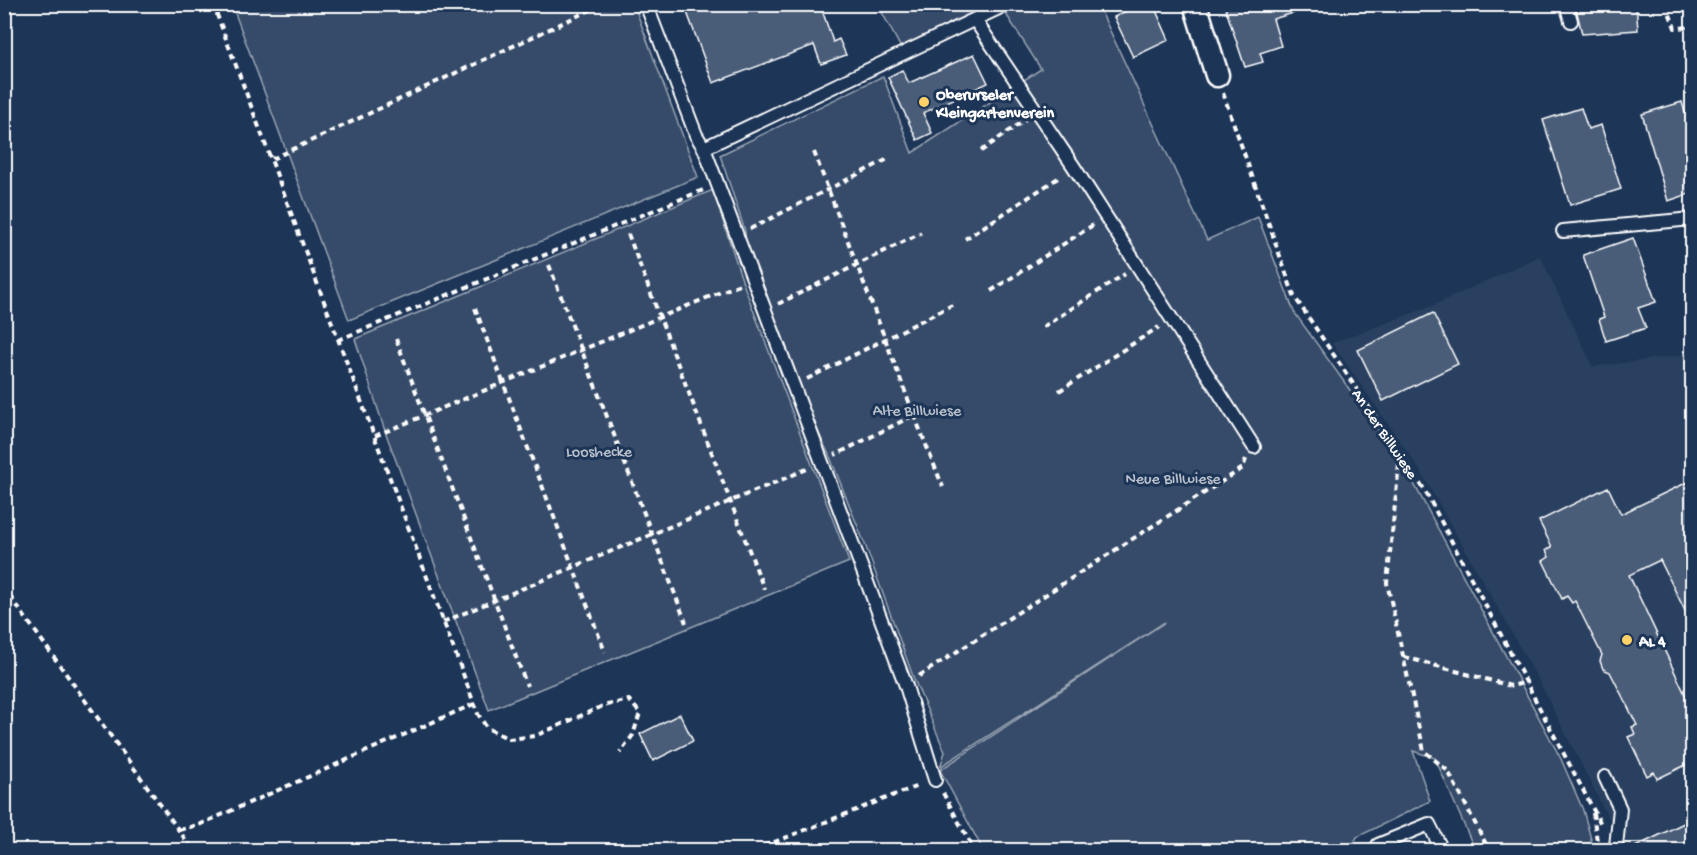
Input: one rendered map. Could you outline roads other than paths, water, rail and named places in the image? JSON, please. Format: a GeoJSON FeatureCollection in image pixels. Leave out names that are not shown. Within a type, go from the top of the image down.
{"type":"FeatureCollection","features":[{"type":"Feature","properties":{"kind":"street"},"geometry":{"type":"LineString","coordinates":[[1196,4],[1217,75]]}},
{"type":"Feature","properties":{"kind":"lane"},"geometry":{"type":"LineString","coordinates":[[646,4],[696,135],[704,148],[906,686],[935,780]]}},
{"type":"Feature","properties":{"kind":"lane"},"geometry":{"type":"LineString","coordinates":[[704,148],[1007,4]]}},
{"type":"Feature","properties":{"kind":"lane"},"geometry":{"type":"LineString","coordinates":[[1566,4],[1571,21]]}},
{"type":"Feature","properties":{"kind":"lane"},"geometry":{"type":"LineString","coordinates":[[975,20],[1038,111],[1254,447]]}},
{"type":"Feature","properties":{"kind":"lane"},"geometry":{"type":"LineString","coordinates":[[1563,231],[1692,219]]}},
{"type":"Feature","properties":{"kind":"lane"},"geometry":{"type":"LineString","coordinates":[[1605,777],[1620,808],[1618,848]]}},
{"type":"Feature","properties":{"kind":"lane"},"geometry":{"type":"LineString","coordinates":[[1378,845],[1429,824],[1442,850]]}},
{"type":"Feature","properties":{"kind":"place","name":"Oberurseler Kleingartenverein"},"geometry":{"type":"Point","coordinates":[924,102]}},
{"type":"Feature","properties":{"kind":"place","name":"AL 4"},"geometry":{"type":"Point","coordinates":[1627,640]}},
{"type":"Feature","properties":{"kind":"park label","name":"Alte Billwiese"},"geometry":{"type":"Point","coordinates":[917,409]}},
{"type":"Feature","properties":{"kind":"park label","name":"Looshecke"},"geometry":{"type":"Point","coordinates":[599,450]}},
{"type":"Feature","properties":{"kind":"park label","name":"Neue Billwiese"},"geometry":{"type":"Point","coordinates":[1173,477]}}]}
